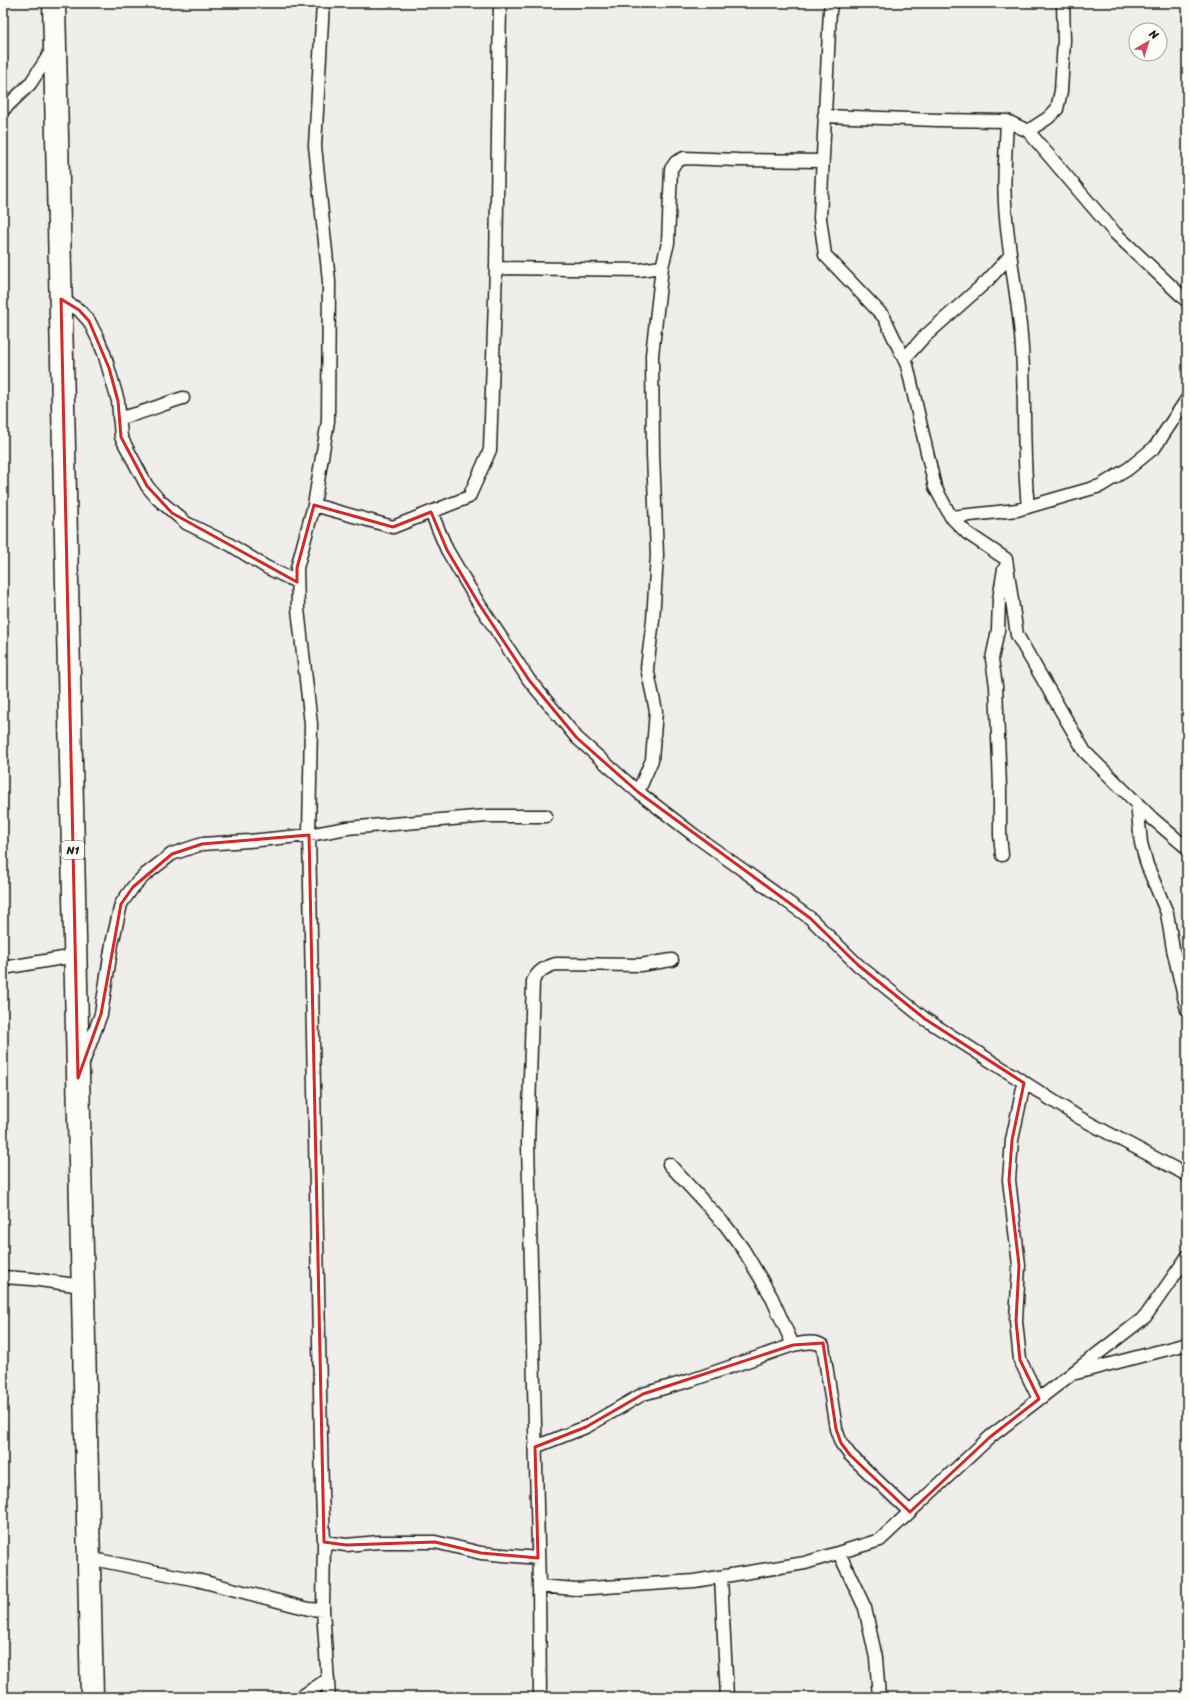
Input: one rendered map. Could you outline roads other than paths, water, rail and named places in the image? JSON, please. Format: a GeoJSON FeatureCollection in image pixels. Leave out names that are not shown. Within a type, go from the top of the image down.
{"type":"FeatureCollection","features":[{"type":"Feature","properties":{"kind":"highway","name":"N1"},"geometry":{"type":"LineString","coordinates":[[54,3],[92,1697]]}},
{"type":"Feature","properties":{"kind":"street"},"geometry":{"type":"LineString","coordinates":[[323,3],[315,146],[329,281],[328,421],[314,505],[297,568],[297,582],[298,609],[310,724],[309,835],[324,1542],[323,1610],[329,1697]]}},
{"type":"Feature","properties":{"kind":"street"},"geometry":{"type":"LineString","coordinates":[[314,505],[393,527],[469,497],[490,450],[496,268],[500,3]]}},
{"type":"Feature","properties":{"kind":"street"},"geometry":{"type":"LineString","coordinates":[[832,3],[830,10],[824,116],[820,218],[825,255],[884,317],[907,365],[935,487],[951,518],[967,533],[1006,560],[1017,635],[1085,752],[1137,804],[1187,848]]}},
{"type":"Feature","properties":{"kind":"street"},"geometry":{"type":"LineString","coordinates":[[1028,131],[1048,118],[1057,109],[1061,91],[1064,40],[1063,3]]}},
{"type":"Feature","properties":{"kind":"street"},"geometry":{"type":"LineString","coordinates":[[3,110],[30,84],[55,47]]}},
{"type":"Feature","properties":{"kind":"street"},"geometry":{"type":"LineString","coordinates":[[824,116],[1007,121],[1028,131],[1115,233],[1185,298]]}},
{"type":"Feature","properties":{"kind":"street"},"geometry":{"type":"LineString","coordinates":[[1007,121],[1005,202],[1010,256],[1021,334],[1024,473],[1028,507]]}},
{"type":"Feature","properties":{"kind":"street"},"geometry":{"type":"LineString","coordinates":[[638,792],[652,760],[656,711],[647,668],[653,620],[657,555],[653,454],[652,355],[662,267],[668,243],[671,169],[676,162],[684,158],[822,161]]}},
{"type":"Feature","properties":{"kind":"street"},"geometry":{"type":"LineString","coordinates":[[904,359],[922,338],[983,285],[1010,256]]}},
{"type":"Feature","properties":{"kind":"street"},"geometry":{"type":"LineString","coordinates":[[496,268],[639,270],[662,267]]}},
{"type":"Feature","properties":{"kind":"street"},"geometry":{"type":"LineString","coordinates":[[61,299],[79,310],[89,321],[98,339],[109,368],[118,401],[121,437],[139,473],[158,499],[172,513],[186,523],[229,544],[266,567],[297,582]]}},
{"type":"Feature","properties":{"kind":"street"},"geometry":{"type":"LineString","coordinates":[[120,418],[138,415],[156,406],[183,398]]}},
{"type":"Feature","properties":{"kind":"street"},"geometry":{"type":"LineString","coordinates":[[951,518],[1017,510],[1100,486],[1128,469],[1155,447],[1187,399]]}},
{"type":"Feature","properties":{"kind":"street"},"geometry":{"type":"LineString","coordinates":[[431,512],[447,550],[479,604],[529,680],[577,738],[638,792],[694,835],[810,918],[858,965],[925,1019],[1080,1118],[1187,1175]]}},
{"type":"Feature","properties":{"kind":"street"},"geometry":{"type":"LineString","coordinates":[[1002,855],[1000,835],[1000,787],[996,686],[992,659],[998,630],[999,599],[1006,560]]}},
{"type":"Feature","properties":{"kind":"street"},"geometry":{"type":"LineString","coordinates":[[1137,804],[1141,842],[1147,865],[1167,913],[1173,949],[1187,1010]]}},
{"type":"Feature","properties":{"kind":"street"},"geometry":{"type":"LineString","coordinates":[[78,1078],[101,1014],[112,944],[121,904],[133,887],[158,864],[172,854],[202,844],[309,835],[347,828],[487,816],[546,816]]}},
{"type":"Feature","properties":{"kind":"street"},"geometry":{"type":"LineString","coordinates":[[3,968],[75,956]]}},
{"type":"Feature","properties":{"kind":"street"},"geometry":{"type":"LineString","coordinates":[[540,1697],[539,1586],[528,1144],[533,981],[536,974],[547,966],[556,964],[640,965],[672,960]]}},
{"type":"Feature","properties":{"kind":"street"},"geometry":{"type":"LineString","coordinates":[[1024,1083],[1012,1140],[1009,1180],[1019,1265],[1016,1321],[1020,1360],[1039,1399]]}},
{"type":"Feature","properties":{"kind":"street"},"geometry":{"type":"LineString","coordinates":[[668,1164],[717,1216],[743,1249],[771,1296],[792,1344]]}},
{"type":"Feature","properties":{"kind":"street"},"geometry":{"type":"LineString","coordinates":[[539,1586],[576,1589],[694,1581],[805,1563],[880,1540],[990,1437],[1145,1317],[1187,1257]]}},
{"type":"Feature","properties":{"kind":"street"},"geometry":{"type":"LineString","coordinates":[[3,1277],[32,1279],[82,1286]]}},
{"type":"Feature","properties":{"kind":"street"},"geometry":{"type":"LineString","coordinates":[[535,1447],[586,1427],[644,1394],[692,1380],[792,1344],[805,1342],[819,1343],[824,1346],[836,1429],[841,1443],[850,1455],[910,1512]]}},
{"type":"Feature","properties":{"kind":"street"},"geometry":{"type":"LineString","coordinates":[[1071,1374],[1187,1344]]}},
{"type":"Feature","properties":{"kind":"street"},"geometry":{"type":"LineString","coordinates":[[324,1542],[346,1545],[379,1542],[435,1542],[481,1554],[538,1558]]}},
{"type":"Feature","properties":{"kind":"street"},"geometry":{"type":"LineString","coordinates":[[839,1553],[865,1608],[876,1658],[879,1697]]}},
{"type":"Feature","properties":{"kind":"street"},"geometry":{"type":"LineString","coordinates":[[88,1558],[197,1580],[309,1609],[323,1610]]}},
{"type":"Feature","properties":{"kind":"street"},"geometry":{"type":"LineString","coordinates":[[721,1577],[727,1697]]}},
{"type":"Feature","properties":{"kind":"street"},"geometry":{"type":"LineString","coordinates":[[301,1697],[328,1679]]}}]}
